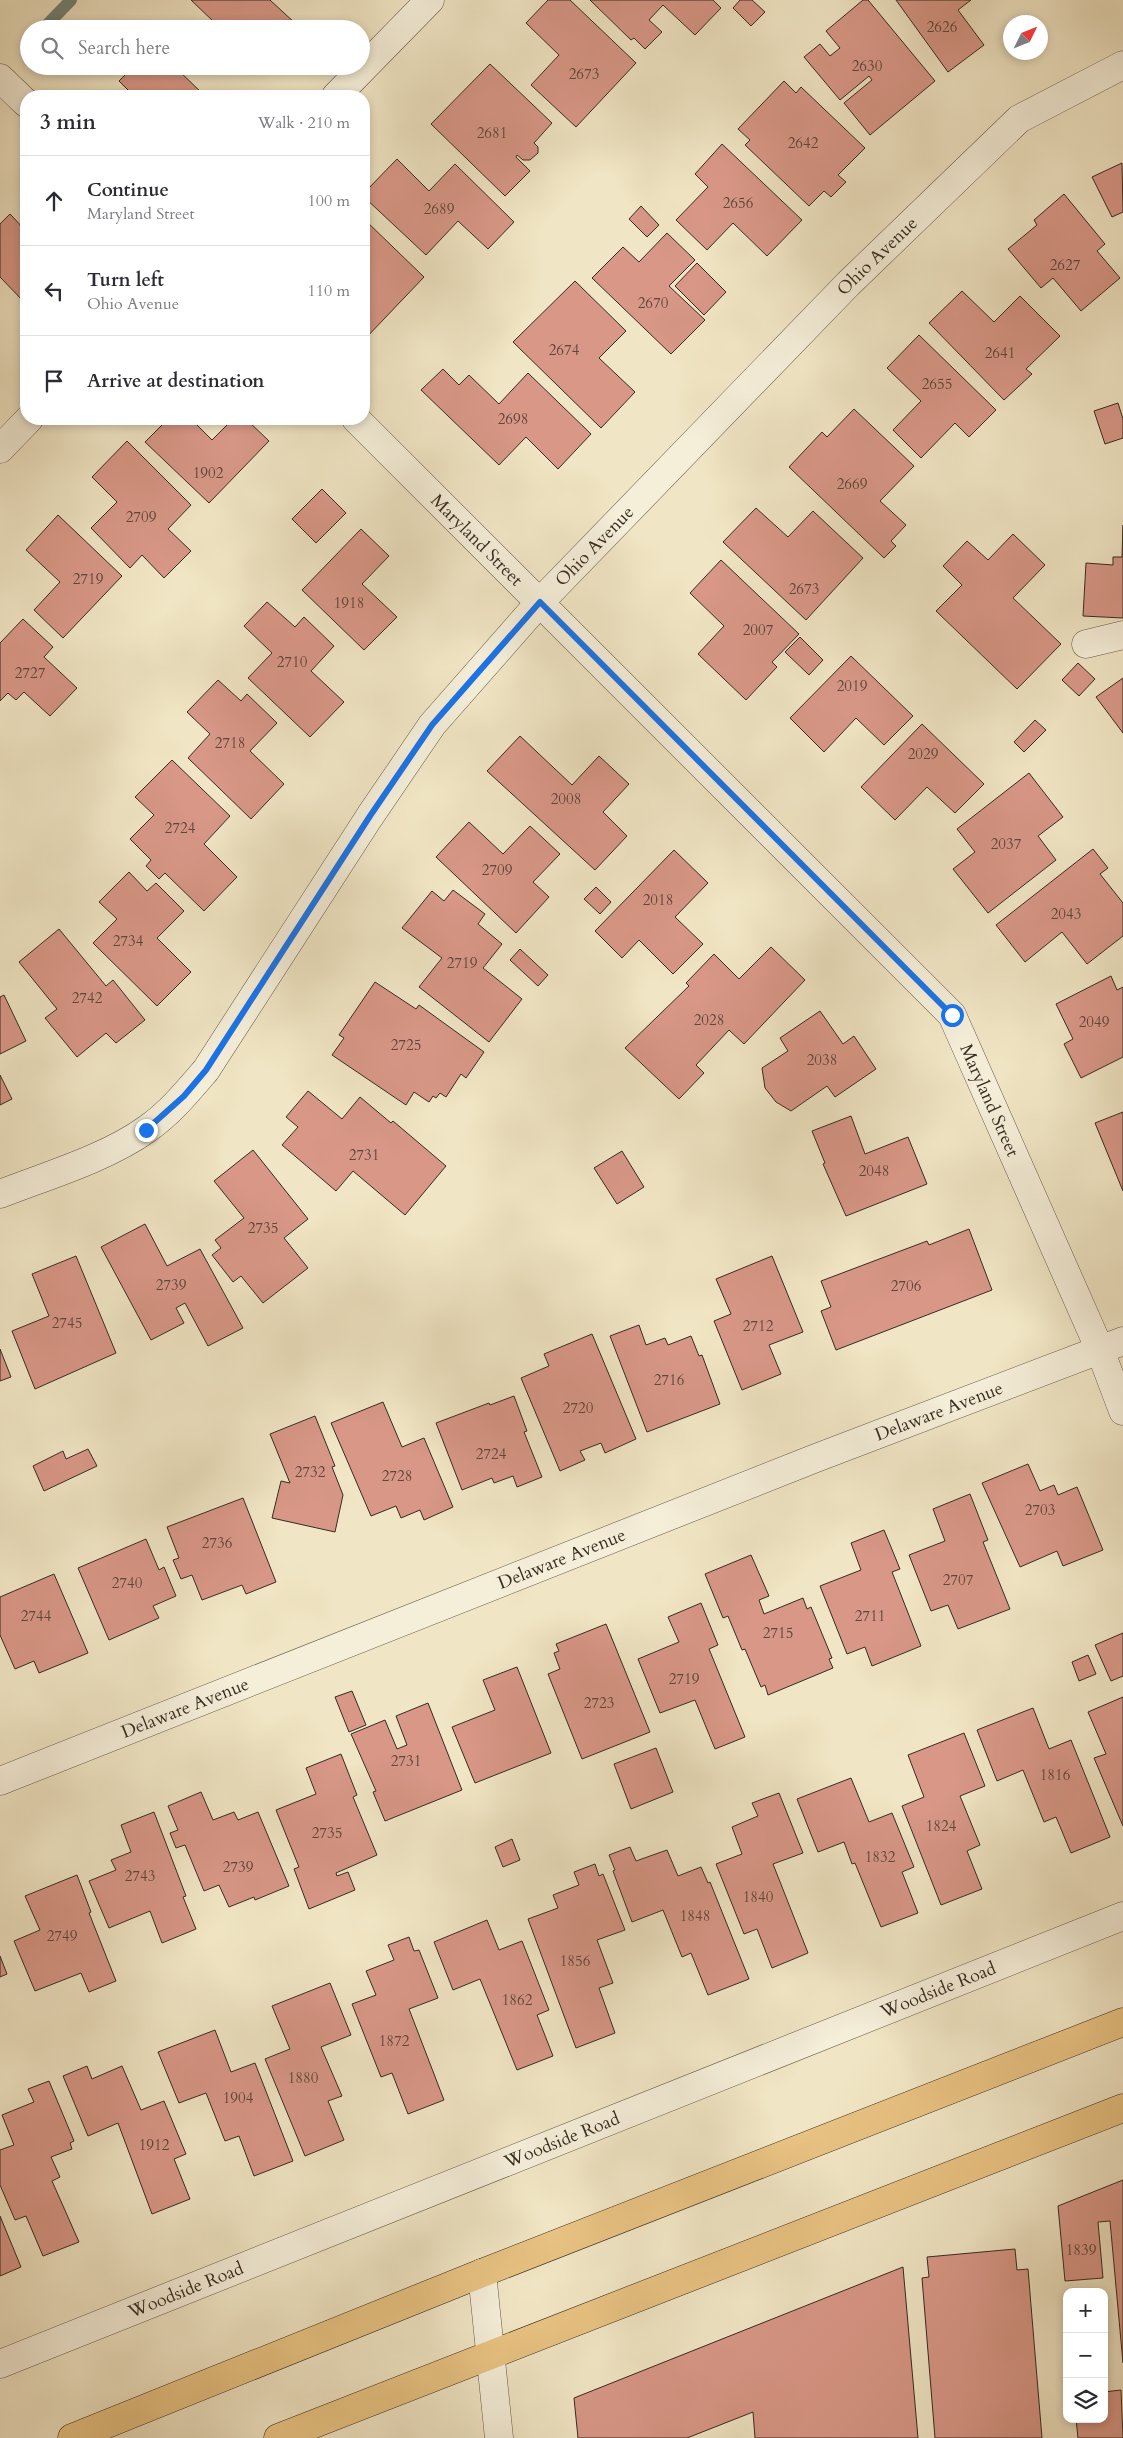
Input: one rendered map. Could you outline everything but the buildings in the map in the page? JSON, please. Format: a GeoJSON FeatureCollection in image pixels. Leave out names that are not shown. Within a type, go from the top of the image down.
{"type":"FeatureCollection","features":[{"type":"Feature","properties":{"kind":"main road"},"geometry":{"type":"LineString","coordinates":[[72,2438],[482,2274],[1123,2022]]}},
{"type":"Feature","properties":{"kind":"main road"},"geometry":{"type":"LineString","coordinates":[[278,2438],[1123,2108]]}},
{"type":"Feature","properties":{"kind":"street"},"geometry":{"type":"LineString","coordinates":[[370,61],[430,0]]}},
{"type":"Feature","properties":{"kind":"street","name":"Ohio Avenue"},"geometry":{"type":"LineString","coordinates":[[0,1194],[99,1156],[146,1130],[184,1096],[206,1070],[370,816],[432,725],[540,602],[848,284],[1019,119],[1123,65]]}},
{"type":"Feature","properties":{"kind":"street"},"geometry":{"type":"LineString","coordinates":[[342,90],[357,75]]}},
{"type":"Feature","properties":{"kind":"street"},"geometry":{"type":"LineString","coordinates":[[0,78],[20,97]]}},
{"type":"Feature","properties":{"kind":"street"},"geometry":{"type":"LineString","coordinates":[[0,449],[23,425]]}},
{"type":"Feature","properties":{"kind":"street","name":"Maryland Street"},"geometry":{"type":"LineString","coordinates":[[362,425],[952,1015],[1111,1345],[1123,1411]]}},
{"type":"Feature","properties":{"kind":"street"},"geometry":{"type":"LineString","coordinates":[[1086,644],[1123,634]]}},
{"type":"Feature","properties":{"kind":"street","name":"Delaware Avenue"},"geometry":{"type":"LineString","coordinates":[[0,1781],[816,1458],[1111,1345]]}},
{"type":"Feature","properties":{"kind":"street","name":"Woodside Road"},"geometry":{"type":"LineString","coordinates":[[0,2364],[1123,1916]]}},
{"type":"Feature","properties":{"kind":"street"},"geometry":{"type":"LineString","coordinates":[[482,2274],[499,2438]]}},
{"type":"Feature","properties":{"kind":"waterway"},"geometry":{"type":"LineString","coordinates":[[52,20],[71,0]]}},
{"type":"Feature","properties":{"kind":"route"},"geometry":{"type":"LineString","coordinates":[[146,1130],[184,1096],[206,1070],[370,816],[432,725],[540,602],[952,1015]]}}]}
